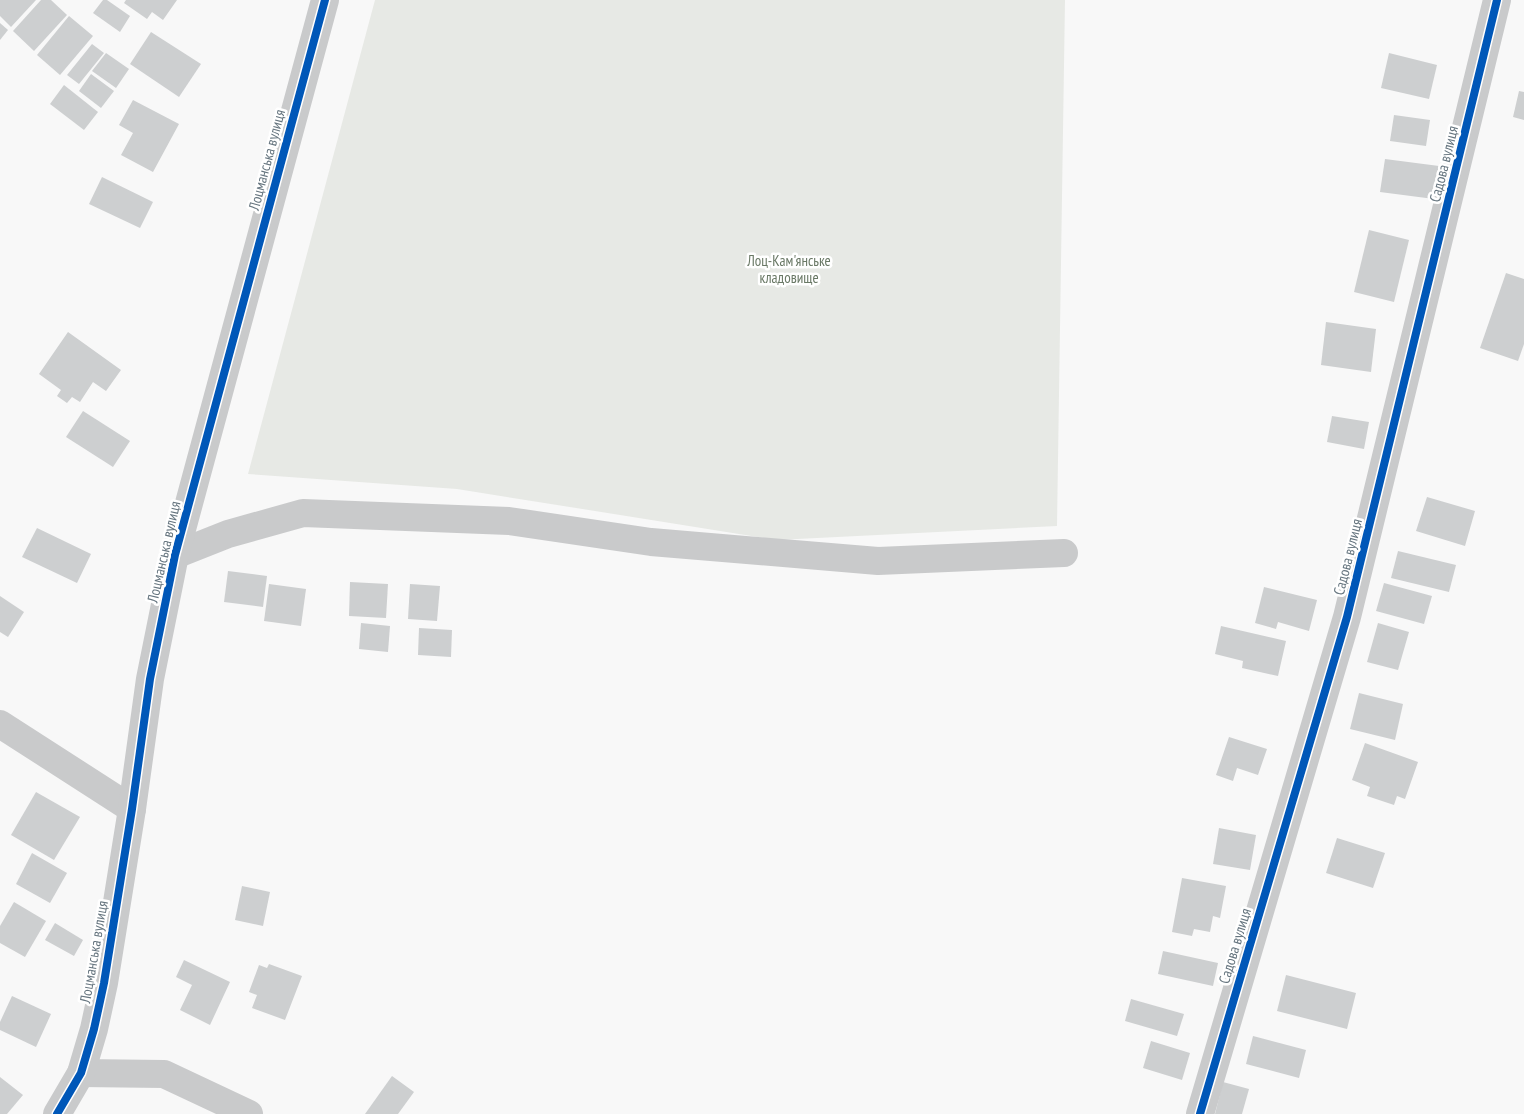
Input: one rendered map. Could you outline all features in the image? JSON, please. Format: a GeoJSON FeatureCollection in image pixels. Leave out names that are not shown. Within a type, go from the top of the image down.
{"type":"FeatureCollection","features":[{"type":"Feature","properties":{"kind":"street","name":"Лоцманська вулиця"},"geometry":{"type":"LineString","coordinates":[[57,1114],[81,1073],[94,1029],[104,983],[132,809],[150,679],[175,555],[325,0]]}},
{"type":"Feature","properties":{"kind":"street","name":"Садова вулиця"},"geometry":{"type":"LineString","coordinates":[[1200,1114],[1348,617],[1497,0]]}},
{"type":"Feature","properties":{"kind":"street"},"geometry":{"type":"LineString","coordinates":[[175,555],[228,534],[303,513],[508,521],[651,542],[878,561],[1064,553]]}},
{"type":"Feature","properties":{"kind":"street"},"geometry":{"type":"LineString","coordinates":[[0,724],[132,809]]}},
{"type":"Feature","properties":{"kind":"street"},"geometry":{"type":"LineString","coordinates":[[81,1073],[164,1074],[249,1114]]}},
{"type":"Feature","properties":{"kind":"green space","name":"Лоц-Кам'янcьке кладовище"},"geometry":{"type":"Polygon","coordinates":[[[375,0],[1065,0],[1057,526],[777,540],[457,489],[248,474],[375,0]]]}},
{"type":"Feature","properties":{"kind":"building"},"geometry":{"type":"Polygon","coordinates":[[[0,0],[36,0],[11,27],[0,16],[0,0]]]}},
{"type":"Feature","properties":{"kind":"building"},"geometry":{"type":"Polygon","coordinates":[[[41,0],[51,0],[67,15],[34,51],[13,31],[41,0]]]}},
{"type":"Feature","properties":{"kind":"building"},"geometry":{"type":"Polygon","coordinates":[[[103,0],[107,0],[130,16],[120,32],[93,13],[103,0]]]}},
{"type":"Feature","properties":{"kind":"building"},"geometry":{"type":"Polygon","coordinates":[[[126,0],[177,0],[163,20],[152,12],[147,19],[124,3],[126,0]]]}},
{"type":"Feature","properties":{"kind":"building"},"geometry":{"type":"Polygon","coordinates":[[[69,16],[93,36],[60,75],[37,55],[69,16]]]}},
{"type":"Feature","properties":{"kind":"building"},"geometry":{"type":"Polygon","coordinates":[[[0,23],[8,30],[0,40],[0,23]]]}},
{"type":"Feature","properties":{"kind":"building"},"geometry":{"type":"Polygon","coordinates":[[[151,32],[201,64],[179,97],[130,64],[151,32]]]}},
{"type":"Feature","properties":{"kind":"building"},"geometry":{"type":"Polygon","coordinates":[[[92,44],[104,53],[79,84],[67,75],[92,44]]]}},
{"type":"Feature","properties":{"kind":"building"},"geometry":{"type":"Polygon","coordinates":[[[106,53],[129,69],[116,88],[92,71],[106,53]]]}},
{"type":"Feature","properties":{"kind":"building"},"geometry":{"type":"Polygon","coordinates":[[[1389,53],[1437,65],[1429,99],[1381,88],[1389,53]]]}},
{"type":"Feature","properties":{"kind":"building"},"geometry":{"type":"Polygon","coordinates":[[[91,74],[114,91],[101,108],[79,91],[91,74]]]}},
{"type":"Feature","properties":{"kind":"building"},"geometry":{"type":"Polygon","coordinates":[[[64,85],[98,112],[84,130],[50,104],[64,85]]]}},
{"type":"Feature","properties":{"kind":"building"},"geometry":{"type":"Polygon","coordinates":[[[1519,91],[1524,92],[1524,120],[1513,117],[1519,91]]]}},
{"type":"Feature","properties":{"kind":"building"},"geometry":{"type":"Polygon","coordinates":[[[133,100],[179,124],[153,172],[121,155],[133,133],[119,125],[133,100]]]}},
{"type":"Feature","properties":{"kind":"building"},"geometry":{"type":"Polygon","coordinates":[[[1394,115],[1430,120],[1426,146],[1390,141],[1394,115]]]}},
{"type":"Feature","properties":{"kind":"building"},"geometry":{"type":"Polygon","coordinates":[[[1385,159],[1439,166],[1434,199],[1380,192],[1385,159]]]}},
{"type":"Feature","properties":{"kind":"building"},"geometry":{"type":"Polygon","coordinates":[[[102,177],[153,202],[140,228],[89,204],[102,177]]]}},
{"type":"Feature","properties":{"kind":"building"},"geometry":{"type":"Polygon","coordinates":[[[1369,230],[1409,240],[1394,302],[1354,292],[1369,230]]]}},
{"type":"Feature","properties":{"kind":"building"},"geometry":{"type":"Polygon","coordinates":[[[1506,273],[1524,279],[1524,344],[1518,361],[1480,348],[1506,273]]]}},
{"type":"Feature","properties":{"kind":"building"},"geometry":{"type":"Polygon","coordinates":[[[1326,322],[1376,329],[1371,372],[1321,365],[1326,322]]]}},
{"type":"Feature","properties":{"kind":"building"},"geometry":{"type":"Polygon","coordinates":[[[68,332],[121,370],[106,391],[93,382],[80,402],[72,397],[67,403],[57,396],[61,390],[39,374],[68,332]]]}},
{"type":"Feature","properties":{"kind":"building"},"geometry":{"type":"Polygon","coordinates":[[[83,411],[130,441],[113,467],[66,437],[83,411]]]}},
{"type":"Feature","properties":{"kind":"building"},"geometry":{"type":"Polygon","coordinates":[[[1332,416],[1369,422],[1364,449],[1327,442],[1332,416]]]}},
{"type":"Feature","properties":{"kind":"building"},"geometry":{"type":"Polygon","coordinates":[[[1427,497],[1475,511],[1465,546],[1416,531],[1427,497]]]}},
{"type":"Feature","properties":{"kind":"building"},"geometry":{"type":"Polygon","coordinates":[[[37,528],[91,554],[77,583],[22,557],[37,528]]]}},
{"type":"Feature","properties":{"kind":"building"},"geometry":{"type":"Polygon","coordinates":[[[1398,551],[1456,565],[1449,592],[1391,578],[1398,551]]]}},
{"type":"Feature","properties":{"kind":"building"},"geometry":{"type":"Polygon","coordinates":[[[228,571],[267,576],[263,607],[224,602],[228,571]]]}},
{"type":"Feature","properties":{"kind":"building"},"geometry":{"type":"Polygon","coordinates":[[[350,582],[388,584],[386,618],[349,616],[350,582]]]}},
{"type":"Feature","properties":{"kind":"building"},"geometry":{"type":"Polygon","coordinates":[[[1384,583],[1432,596],[1424,624],[1376,611],[1384,583]]]}},
{"type":"Feature","properties":{"kind":"building"},"geometry":{"type":"Polygon","coordinates":[[[269,584],[306,589],[301,626],[264,621],[269,584]]]}},
{"type":"Feature","properties":{"kind":"building"},"geometry":{"type":"Polygon","coordinates":[[[410,584],[440,586],[437,621],[408,619],[410,584]]]}},
{"type":"Feature","properties":{"kind":"building"},"geometry":{"type":"Polygon","coordinates":[[[1264,587],[1317,600],[1309,631],[1278,622],[1276,629],[1255,623],[1264,587]]]}},
{"type":"Feature","properties":{"kind":"building"},"geometry":{"type":"Polygon","coordinates":[[[0,596],[24,612],[8,637],[0,632],[0,596]]]}},
{"type":"Feature","properties":{"kind":"building"},"geometry":{"type":"Polygon","coordinates":[[[361,623],[390,626],[388,652],[359,649],[361,623]]]}},
{"type":"Feature","properties":{"kind":"building"},"geometry":{"type":"Polygon","coordinates":[[[1378,623],[1409,632],[1398,670],[1367,662],[1378,623]]]}},
{"type":"Feature","properties":{"kind":"building"},"geometry":{"type":"Polygon","coordinates":[[[1221,626],[1286,641],[1278,676],[1242,668],[1243,661],[1215,654],[1221,626]]]}},
{"type":"Feature","properties":{"kind":"building"},"geometry":{"type":"Polygon","coordinates":[[[419,628],[452,630],[451,657],[418,655],[419,628]]]}},
{"type":"Feature","properties":{"kind":"building"},"geometry":{"type":"Polygon","coordinates":[[[1359,693],[1403,704],[1395,740],[1350,729],[1359,693]]]}},
{"type":"Feature","properties":{"kind":"building"},"geometry":{"type":"Polygon","coordinates":[[[1229,737],[1267,749],[1258,775],[1237,768],[1233,781],[1216,775],[1229,737]]]}},
{"type":"Feature","properties":{"kind":"building"},"geometry":{"type":"Polygon","coordinates":[[[1365,743],[1418,762],[1405,799],[1397,796],[1394,805],[1367,796],[1370,787],[1352,780],[1365,743]]]}},
{"type":"Feature","properties":{"kind":"building"},"geometry":{"type":"Polygon","coordinates":[[[36,792],[80,817],[54,860],[11,835],[36,792]]]}},
{"type":"Feature","properties":{"kind":"building"},"geometry":{"type":"Polygon","coordinates":[[[1219,828],[1256,835],[1250,870],[1213,864],[1219,828]]]}},
{"type":"Feature","properties":{"kind":"building"},"geometry":{"type":"Polygon","coordinates":[[[1337,838],[1385,853],[1373,888],[1326,873],[1337,838]]]}},
{"type":"Feature","properties":{"kind":"building"},"geometry":{"type":"Polygon","coordinates":[[[32,853],[67,873],[50,903],[16,884],[32,853]]]}},
{"type":"Feature","properties":{"kind":"building"},"geometry":{"type":"Polygon","coordinates":[[[1182,878],[1226,886],[1220,918],[1213,916],[1210,932],[1194,929],[1192,936],[1172,932],[1182,878]]]}},
{"type":"Feature","properties":{"kind":"building"},"geometry":{"type":"Polygon","coordinates":[[[242,886],[270,892],[263,926],[235,920],[242,886]]]}},
{"type":"Feature","properties":{"kind":"building"},"geometry":{"type":"Polygon","coordinates":[[[14,902],[46,921],[25,957],[0,943],[0,926],[14,902]]]}},
{"type":"Feature","properties":{"kind":"building"},"geometry":{"type":"Polygon","coordinates":[[[55,923],[83,940],[74,956],[45,940],[55,923]]]}},
{"type":"Feature","properties":{"kind":"building"},"geometry":{"type":"Polygon","coordinates":[[[1163,951],[1218,963],[1213,986],[1158,974],[1163,951]]]}},
{"type":"Feature","properties":{"kind":"building"},"geometry":{"type":"Polygon","coordinates":[[[184,960],[230,982],[210,1025],[180,1010],[192,985],[176,977],[184,960]]]}},
{"type":"Feature","properties":{"kind":"building"},"geometry":{"type":"Polygon","coordinates":[[[269,964],[302,976],[285,1020],[252,1008],[257,995],[249,992],[259,965],[267,968],[269,964]]]}},
{"type":"Feature","properties":{"kind":"building"},"geometry":{"type":"Polygon","coordinates":[[[1286,975],[1356,993],[1347,1029],[1277,1011],[1286,975]]]}},
{"type":"Feature","properties":{"kind":"building"},"geometry":{"type":"Polygon","coordinates":[[[12,996],[51,1014],[36,1047],[0,1030],[0,1022],[12,996]]]}},
{"type":"Feature","properties":{"kind":"building"},"geometry":{"type":"Polygon","coordinates":[[[1131,999],[1184,1014],[1177,1036],[1125,1021],[1131,999]]]}},
{"type":"Feature","properties":{"kind":"building"},"geometry":{"type":"Polygon","coordinates":[[[1253,1036],[1306,1050],[1299,1078],[1246,1064],[1253,1036]]]}},
{"type":"Feature","properties":{"kind":"building"},"geometry":{"type":"Polygon","coordinates":[[[1151,1041],[1190,1053],[1182,1080],[1143,1068],[1151,1041]]]}},
{"type":"Feature","properties":{"kind":"building"},"geometry":{"type":"Polygon","coordinates":[[[392,1076],[414,1092],[398,1114],[365,1114],[392,1076]]]}},
{"type":"Feature","properties":{"kind":"building"},"geometry":{"type":"Polygon","coordinates":[[[0,1077],[23,1095],[7,1114],[0,1114],[0,1077]]]}},
{"type":"Feature","properties":{"kind":"building"},"geometry":{"type":"Polygon","coordinates":[[[1223,1082],[1249,1089],[1242,1114],[1215,1114],[1223,1082]]]}},
{"type":"Feature","properties":{"kind":"cycle path"},"geometry":{"type":"LineString","coordinates":[[57,1114],[81,1073],[94,1029],[104,983],[132,809],[150,679],[175,555],[325,0]]}},
{"type":"Feature","properties":{"kind":"cycle path"},"geometry":{"type":"LineString","coordinates":[[1200,1114],[1347,617],[1497,0]]}}]}
